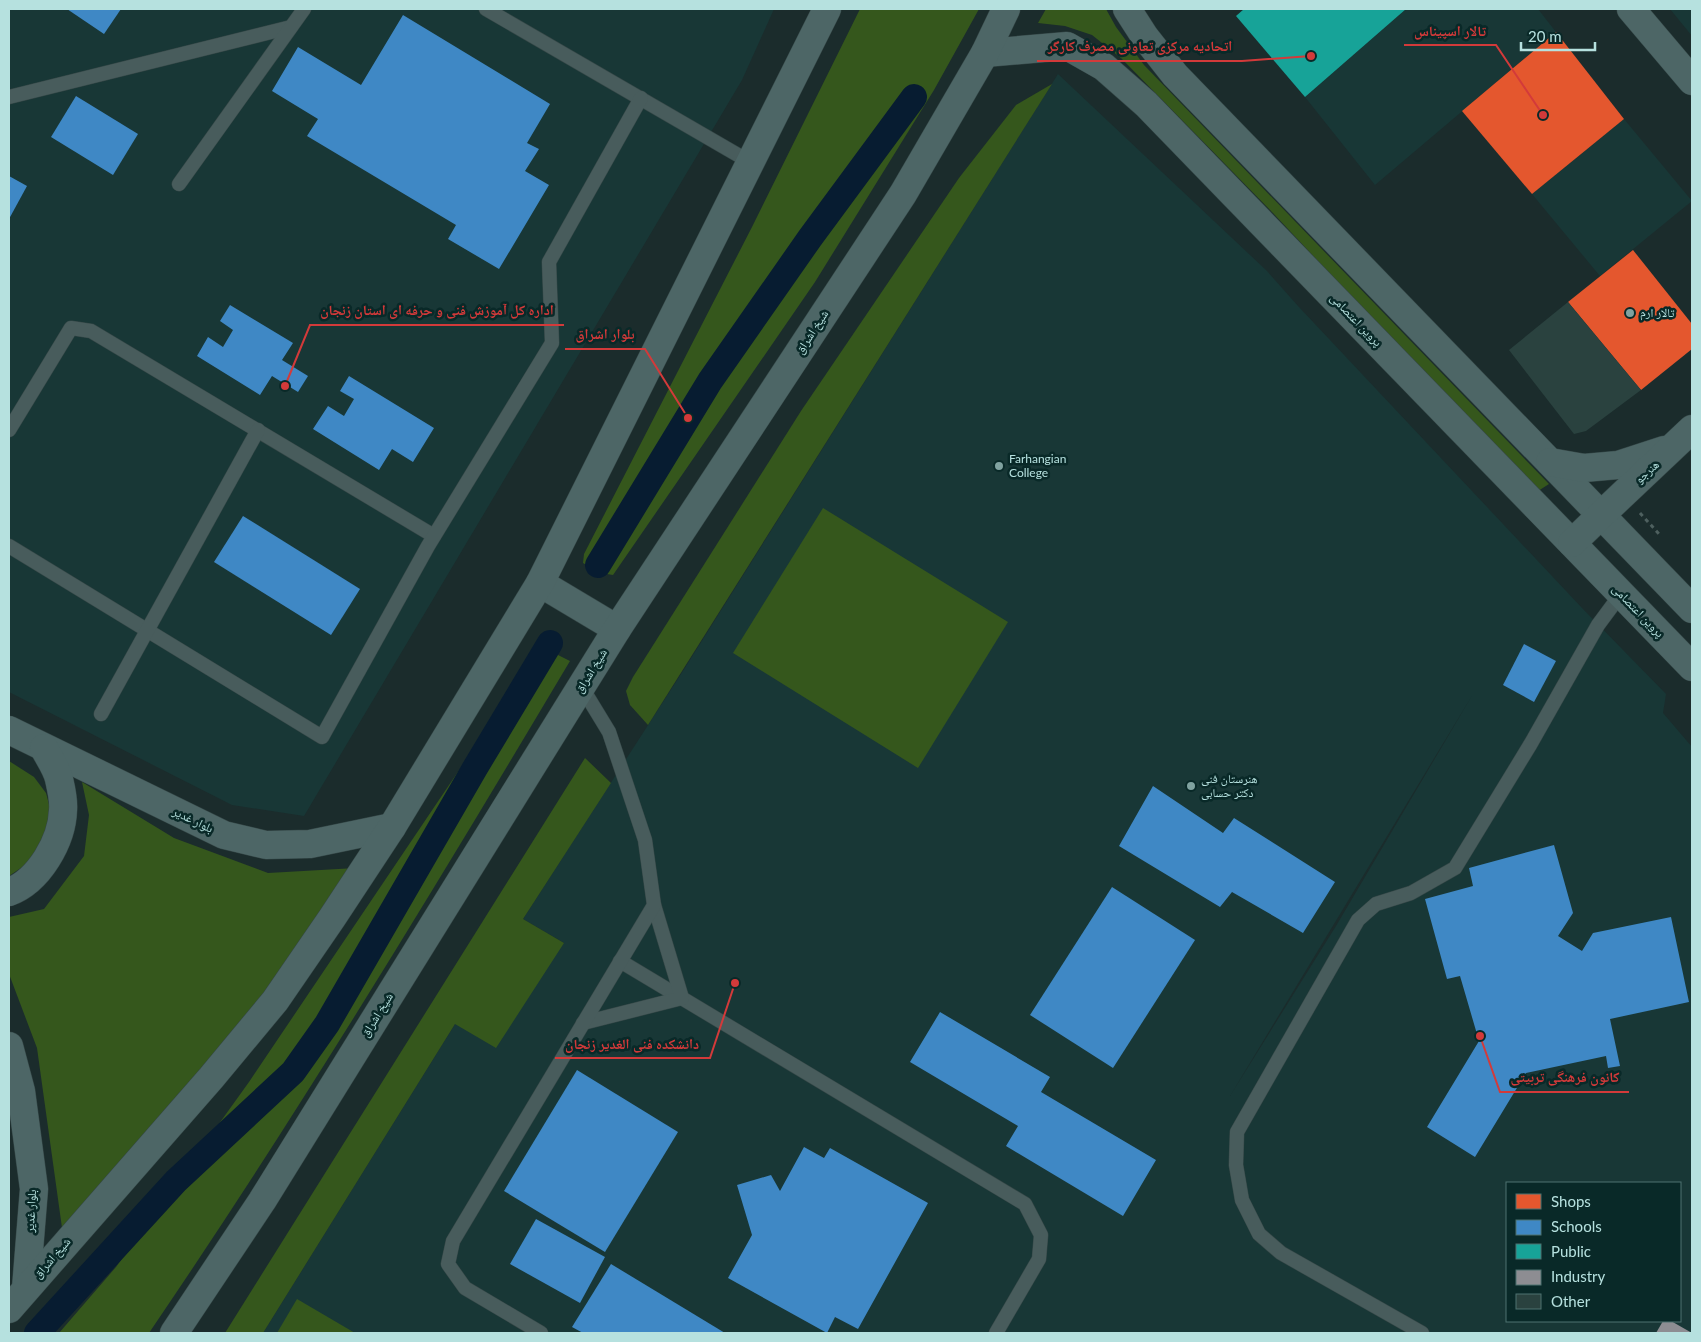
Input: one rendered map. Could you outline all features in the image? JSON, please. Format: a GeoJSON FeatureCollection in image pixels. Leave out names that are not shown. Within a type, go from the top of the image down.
{"type":"FeatureCollection","features":[{"type":"Feature","properties":{"kind":"main road","name":"شیخ اشراق"},"geometry":{"type":"LineString","coordinates":[[9,1309],[211,1078],[275,1000],[392,827],[540,583],[827,9]]}},
{"type":"Feature","properties":{"kind":"main road","name":"شیخ اشراق"},"geometry":{"type":"LineString","coordinates":[[174,1333],[262,1201],[617,629],[903,194],[985,53],[1006,9]]}},
{"type":"Feature","properties":{"kind":"main road"},"geometry":{"type":"LineString","coordinates":[[1127,9],[1145,37],[1175,75],[1692,609]]}},
{"type":"Feature","properties":{"kind":"main road"},"geometry":{"type":"LineString","coordinates":[[1631,9],[1692,80]]}},
{"type":"Feature","properties":{"kind":"main road","name":"پروین اعتصامی"},"geometry":{"type":"LineString","coordinates":[[985,53],[1067,46],[1104,67],[1146,104],[1622,594],[1689,657]]}},
{"type":"Feature","properties":{"kind":"main road"},"geometry":{"type":"LineString","coordinates":[[1550,462],[1584,468],[1618,465],[1683,438]]}},
{"type":"Feature","properties":{"kind":"main road","name":"هنرجو"},"geometry":{"type":"LineString","coordinates":[[1572,543],[1683,438]]}},
{"type":"Feature","properties":{"kind":"main road"},"geometry":{"type":"LineString","coordinates":[[540,583],[617,629]]}},
{"type":"Feature","properties":{"kind":"main road","name":"بلوار غدیر"},"geometry":{"type":"LineString","coordinates":[[9,730],[224,835],[266,845],[310,844],[392,827]]}},
{"type":"Feature","properties":{"kind":"main road"},"geometry":{"type":"LineString","coordinates":[[9,892],[16,890],[40,869],[57,841],[63,809],[59,777],[44,748]]}},
{"type":"Feature","properties":{"kind":"main road","name":"بلوار غدیر"},"geometry":{"type":"LineString","coordinates":[[9,1046],[21,1091],[34,1189],[26,1288]]}},
{"type":"Feature","properties":{"kind":"lane"},"geometry":{"type":"LineString","coordinates":[[180,184],[304,9]]}},
{"type":"Feature","properties":{"kind":"lane"},"geometry":{"type":"LineString","coordinates":[[486,9],[750,162]]}},
{"type":"Feature","properties":{"kind":"lane"},"geometry":{"type":"LineString","coordinates":[[9,97],[291,27]]}},
{"type":"Feature","properties":{"kind":"lane"},"geometry":{"type":"LineString","coordinates":[[9,546],[322,737],[434,536],[552,343],[549,262],[641,98]]}},
{"type":"Feature","properties":{"kind":"lane"},"geometry":{"type":"LineString","coordinates":[[9,430],[71,328],[91,330],[434,536]]}},
{"type":"Feature","properties":{"kind":"lane"},"geometry":{"type":"LineString","coordinates":[[101,714],[258,430]]}},
{"type":"Feature","properties":{"kind":"lane"},"geometry":{"type":"LineString","coordinates":[[1422,1333],[1281,1253],[1259,1234],[1242,1200],[1236,1166],[1237,1132],[1358,920],[1376,904],[1411,893],[1455,868],[1530,745],[1598,625],[1622,594]]}},
{"type":"Feature","properties":{"kind":"lane"},"geometry":{"type":"LineString","coordinates":[[581,686],[609,732],[645,840],[654,905],[682,998]]}},
{"type":"Feature","properties":{"kind":"lane"},"geometry":{"type":"LineString","coordinates":[[541,1333],[465,1288],[448,1264],[453,1241],[654,905]]}},
{"type":"Feature","properties":{"kind":"lane"},"geometry":{"type":"LineString","coordinates":[[620,961],[1025,1204],[1041,1235],[1039,1259],[996,1333]]}},
{"type":"Feature","properties":{"kind":"lane"},"geometry":{"type":"LineString","coordinates":[[583,1023],[682,998]]}},
{"type":"Feature","properties":{"kind":"path"},"geometry":{"type":"LineString","coordinates":[[1624,493],[1661,537]]}},
{"type":"Feature","properties":{"kind":"shaded area"},"geometry":{"type":"Polygon","coordinates":[[[9,9],[774,9],[742,80],[304,816],[232,805],[9,692],[9,9]]]}},
{"type":"Feature","properties":{"kind":"shaded area"},"geometry":{"type":"Polygon","coordinates":[[[1406,9],[1538,9],[1556,32],[1375,185],[1305,97],[1406,9]]]}},
{"type":"Feature","properties":{"kind":"shaded area"},"geometry":{"type":"Polygon","coordinates":[[[1670,9],[1692,9],[1692,36],[1670,9]]]}},
{"type":"Feature","properties":{"kind":"shaded area"},"geometry":{"type":"Polygon","coordinates":[[[1058,74],[1267,271],[1582,608],[1666,694],[1663,713],[1692,747],[1692,1333],[263,1333],[455,1024],[564,943],[523,919],[681,674],[1058,74]],[[1473,694],[1230,1096],[1336,926],[1473,694]]]}},
{"type":"Feature","properties":{"kind":"shaded area"},"geometry":{"type":"Polygon","coordinates":[[[1624,119],[1692,201],[1600,276],[1532,194],[1624,119]]]}},
{"type":"Feature","properties":{"kind":"green space"},"geometry":{"type":"Polygon","coordinates":[[[860,9],[979,9],[934,90],[815,282],[613,575],[601,573],[583,563],[584,554],[752,227],[860,9]]]}},
{"type":"Feature","properties":{"kind":"green space"},"geometry":{"type":"Polygon","coordinates":[[[1046,9],[1106,9],[1116,27],[1144,65],[1549,484],[1535,493],[1273,213],[1121,58],[1092,35],[1065,26],[1038,23],[1046,9]]]}},
{"type":"Feature","properties":{"kind":"green space"},"geometry":{"type":"Polygon","coordinates":[[[1052,84],[648,725],[630,705],[626,691],[633,677],[801,411],[959,178],[1016,105],[1052,84]]]}},
{"type":"Feature","properties":{"kind":"green space"},"geometry":{"type":"Polygon","coordinates":[[[823,508],[1008,622],[918,768],[733,653],[823,508]]]}},
{"type":"Feature","properties":{"kind":"green space"},"geometry":{"type":"Polygon","coordinates":[[[542,647],[570,661],[365,1000],[259,1168],[149,1333],[59,1333],[116,1267],[249,1082],[542,647]]]}},
{"type":"Feature","properties":{"kind":"green space"},"geometry":{"type":"Polygon","coordinates":[[[585,758],[611,783],[523,919],[564,943],[496,1048],[455,1024],[263,1333],[225,1333],[585,758]]]}},
{"type":"Feature","properties":{"kind":"green space"},"geometry":{"type":"Polygon","coordinates":[[[9,761],[34,777],[46,793],[53,819],[43,853],[9,876],[9,761]]]}},
{"type":"Feature","properties":{"kind":"green space"},"geometry":{"type":"Polygon","coordinates":[[[82,782],[174,838],[268,873],[356,868],[262,997],[63,1235],[37,1048],[9,974],[9,917],[44,909],[84,856],[89,815],[82,782]]]}},
{"type":"Feature","properties":{"kind":"green space"},"geometry":{"type":"Polygon","coordinates":[[[297,1299],[355,1333],[277,1333],[297,1299]]]}},
{"type":"Feature","properties":{"kind":"building: Shops"},"geometry":{"type":"Polygon","coordinates":[[[1556,32],[1624,119],[1532,194],[1462,111],[1556,32]]]}},
{"type":"Feature","properties":{"kind":"building: Shops","name":"تالار ارم"},"geometry":{"type":"Polygon","coordinates":[[[1633,250],[1692,324],[1692,349],[1641,390],[1568,302],[1633,250]]]}},
{"type":"Feature","properties":{"kind":"building: Schools"},"geometry":{"type":"Polygon","coordinates":[[[67,9],[121,9],[104,34],[67,9]]]}},
{"type":"Feature","properties":{"kind":"building: Schools"},"geometry":{"type":"Polygon","coordinates":[[[403,15],[550,104],[527,143],[539,149],[525,171],[549,185],[499,269],[448,239],[456,225],[307,136],[318,119],[272,91],[298,47],[361,85],[403,15]]]}},
{"type":"Feature","properties":{"kind":"building: Schools"},"geometry":{"type":"Polygon","coordinates":[[[76,96],[138,134],[113,175],[51,137],[76,96]]]}},
{"type":"Feature","properties":{"kind":"building: Schools"},"geometry":{"type":"Polygon","coordinates":[[[9,176],[27,186],[9,219],[9,176]]]}},
{"type":"Feature","properties":{"kind":"building: Schools"},"geometry":{"type":"Polygon","coordinates":[[[230,305],[293,343],[282,360],[308,376],[298,392],[272,376],[260,395],[197,356],[208,337],[223,347],[233,330],[220,321],[230,305]]]}},
{"type":"Feature","properties":{"kind":"building: Schools"},"geometry":{"type":"Polygon","coordinates":[[[349,376],[434,428],[413,462],[392,449],[379,470],[313,429],[328,406],[344,416],[354,399],[340,391],[349,376]]]}},
{"type":"Feature","properties":{"kind":"building: Schools"},"geometry":{"type":"Polygon","coordinates":[[[243,516],[360,589],[331,635],[214,562],[243,516]]]}},
{"type":"Feature","properties":{"kind":"building: Schools"},"geometry":{"type":"Polygon","coordinates":[[[1524,644],[1556,661],[1534,702],[1503,685],[1524,644]]]}},
{"type":"Feature","properties":{"kind":"building: Schools"},"geometry":{"type":"Polygon","coordinates":[[[1153,786],[1223,833],[1234,818],[1335,882],[1303,933],[1232,892],[1220,907],[1119,846],[1153,786]]]}},
{"type":"Feature","properties":{"kind":"building: Schools"},"geometry":{"type":"Polygon","coordinates":[[[1554,845],[1573,913],[1558,936],[1582,951],[1593,933],[1671,917],[1689,1002],[1610,1019],[1620,1066],[1608,1068],[1606,1056],[1526,1073],[1475,1157],[1427,1127],[1479,1041],[1460,976],[1447,979],[1425,899],[1473,886],[1469,868],[1554,845]]]}},
{"type":"Feature","properties":{"kind":"building: Schools"},"geometry":{"type":"Polygon","coordinates":[[[1112,887],[1195,940],[1113,1068],[1030,1015],[1112,887]]]}},
{"type":"Feature","properties":{"kind":"building: Schools"},"geometry":{"type":"Polygon","coordinates":[[[940,1012],[1050,1077],[1041,1092],[1156,1160],[1123,1216],[1006,1146],[1018,1126],[910,1062],[940,1012]]]}},
{"type":"Feature","properties":{"kind":"building: Schools"},"geometry":{"type":"Polygon","coordinates":[[[577,1070],[678,1132],[605,1252],[504,1191],[577,1070]]]}},
{"type":"Feature","properties":{"kind":"building: Schools"},"geometry":{"type":"Polygon","coordinates":[[[804,1147],[824,1158],[830,1148],[928,1203],[858,1329],[835,1317],[827,1333],[728,1278],[752,1235],[737,1185],[771,1175],[780,1191],[804,1147]]]}},
{"type":"Feature","properties":{"kind":"building: Schools"},"geometry":{"type":"Polygon","coordinates":[[[536,1219],[605,1257],[580,1303],[510,1264],[536,1219]]]}},
{"type":"Feature","properties":{"kind":"building: Schools"},"geometry":{"type":"Polygon","coordinates":[[[611,1264],[725,1333],[583,1333],[572,1327],[611,1264]]]}},
{"type":"Feature","properties":{"kind":"building: Public"},"geometry":{"type":"Polygon","coordinates":[[[1244,9],[1406,9],[1305,97],[1236,16],[1244,9]]]}},
{"type":"Feature","properties":{"kind":"building: Industry"},"geometry":{"type":"Polygon","coordinates":[[[1662,1322],[1673,1322],[1692,1333],[1656,1333],[1662,1322]]]}},
{"type":"Feature","properties":{"kind":"building: Other"},"geometry":{"type":"Polygon","coordinates":[[[1568,302],[1641,390],[1586,431],[1574,434],[1509,350],[1568,302]]]}},
{"type":"Feature","properties":{"kind":"waterway"},"geometry":{"type":"LineString","coordinates":[[598,565],[710,381],[810,238],[914,97]]}},
{"type":"Feature","properties":{"kind":"waterway"},"geometry":{"type":"LineString","coordinates":[[37,1333],[176,1181],[293,1072],[327,1024],[475,768],[550,643]]}},
{"type":"Feature","properties":{"kind":"place","name":"اتحادیه مرکزی تعاونی مصرف کارگر"},"geometry":{"type":"Point","coordinates":[1311,56]}},
{"type":"Feature","properties":{"kind":"place","name":"تالار اسپیناس"},"geometry":{"type":"Point","coordinates":[1543,115]}},
{"type":"Feature","properties":{"kind":"place","name":"تالار ارم"},"geometry":{"type":"Point","coordinates":[1630,313]}},
{"type":"Feature","properties":{"kind":"place","name":"اداره کل آموزش فنی و حرفه ای استان زنجان"},"geometry":{"type":"Point","coordinates":[285,386]}},
{"type":"Feature","properties":{"kind":"place","name":"بلوار اشراق"},"geometry":{"type":"Point","coordinates":[688,418]}},
{"type":"Feature","properties":{"kind":"place","name":"Farhangian College"},"geometry":{"type":"Point","coordinates":[999,466]}},
{"type":"Feature","properties":{"kind":"place","name":"هنرستان فنی دکتر حسابی"},"geometry":{"type":"Point","coordinates":[1191,786]}},
{"type":"Feature","properties":{"kind":"place","name":"دانشکده فنی الغدیر زنجان"},"geometry":{"type":"Point","coordinates":[735,983]}},
{"type":"Feature","properties":{"kind":"place","name":"کانون فرهنگی تربیتی"},"geometry":{"type":"Point","coordinates":[1480,1036]}}]}
